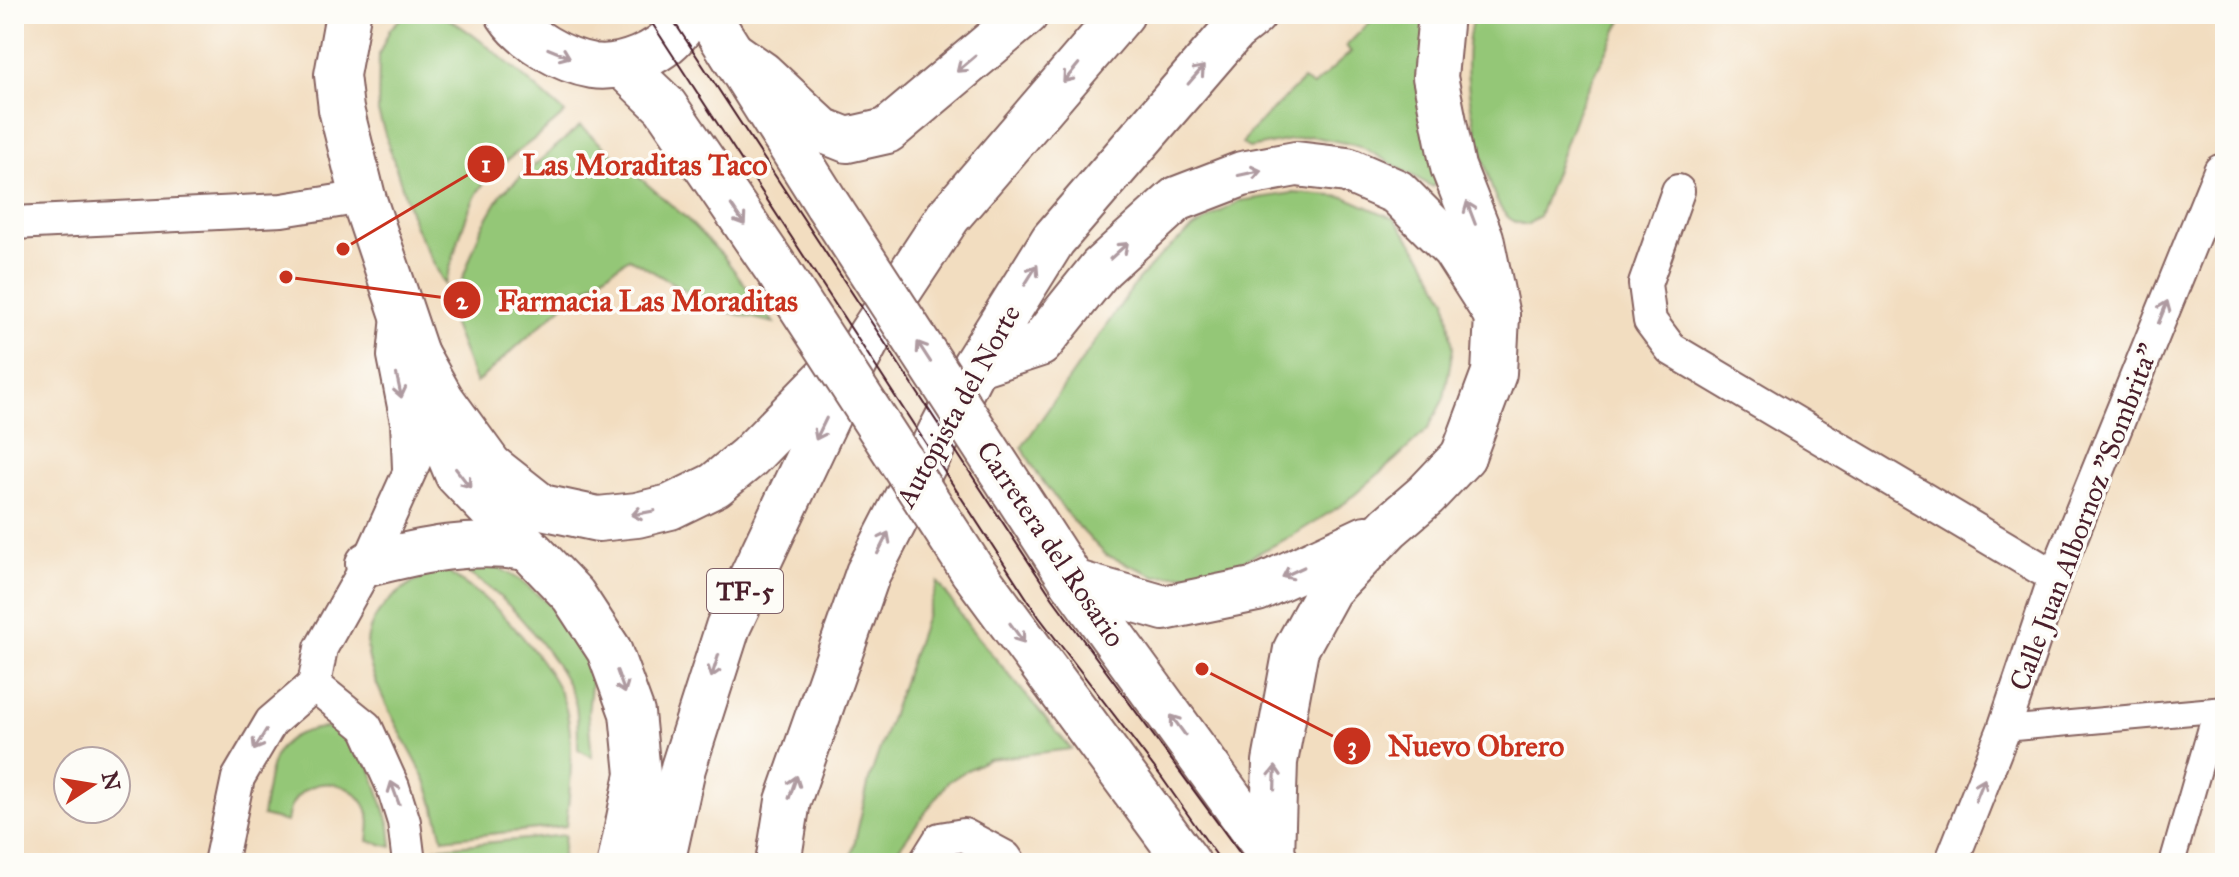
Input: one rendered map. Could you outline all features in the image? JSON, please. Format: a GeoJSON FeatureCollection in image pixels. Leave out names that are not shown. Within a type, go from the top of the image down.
{"type":"FeatureCollection","features":[{"type":"Feature","properties":{"kind":"main road"},"geometry":{"type":"LineString","coordinates":[[508,14],[525,34],[551,51],[592,66],[622,65],[664,43],[679,31],[686,14]]}},
{"type":"Feature","properties":{"kind":"main road","name":"Carretera del Rosario"},"geometry":{"type":"LineString","coordinates":[[707,14],[1073,582],[1275,860]]}},
{"type":"Feature","properties":{"kind":"main road"},"geometry":{"type":"LineString","coordinates":[[732,53],[762,74],[822,130],[847,140],[887,131],[1026,14]]}},
{"type":"Feature","properties":{"kind":"main road","name":"TF-5"},"geometry":{"type":"LineString","coordinates":[[662,863],[683,768],[728,627],[829,413],[870,335],[948,217],[1122,14]]}},
{"type":"Feature","properties":{"kind":"main road","name":"Autopista del Norte"},"geometry":{"type":"LineString","coordinates":[[778,863],[788,801],[868,573],[975,365],[1053,240],[1234,30],[1254,14]]}},
{"type":"Feature","properties":{"kind":"main road"},"geometry":{"type":"LineString","coordinates":[[1275,860],[1275,762],[1296,649],[1329,589],[1463,456],[1494,373],[1497,316],[1481,238],[1453,167],[1435,77],[1441,14]]}},
{"type":"Feature","properties":{"kind":"main road"},"geometry":{"type":"LineString","coordinates":[[342,20],[337,75],[341,109],[363,197],[399,309],[438,410],[457,474],[573,595],[604,640],[632,713],[638,774],[620,863]]}},
{"type":"Feature","properties":{"kind":"main road"},"geometry":{"type":"LineString","coordinates":[[622,65],[665,106],[780,274],[972,570],[1188,863]]}},
{"type":"Feature","properties":{"kind":"main road"},"geometry":{"type":"LineString","coordinates":[[975,365],[1040,344],[1101,268],[1177,199],[1242,174],[1296,164],[1347,170],[1397,192],[1454,249],[1497,316]]}},
{"type":"Feature","properties":{"kind":"main road"},"geometry":{"type":"LineString","coordinates":[[438,410],[490,466],[542,507],[598,519],[637,515],[670,507],[715,485],[749,457],[870,335]]}},
{"type":"Feature","properties":{"kind":"main road"},"geometry":{"type":"LineString","coordinates":[[1073,582],[1164,608],[1257,589],[1389,527]]}},
{"type":"Feature","properties":{"kind":"main road"},"geometry":{"type":"LineString","coordinates":[[368,564],[432,548],[505,545],[527,548]]}},
{"type":"Feature","properties":{"kind":"street","name":"Calle Juan Albornoz \"Sombrita\""},"geometry":{"type":"LineString","coordinates":[[1951,863],[2004,729],[2055,577],[2222,173]]}},
{"type":"Feature","properties":{"kind":"street"},"geometry":{"type":"LineString","coordinates":[[1678,191],[1645,284],[1650,321],[1671,349],[2055,577]]}},
{"type":"Feature","properties":{"kind":"street"},"geometry":{"type":"LineString","coordinates":[[14,223],[282,210],[363,197]]}},
{"type":"Feature","properties":{"kind":"street"},"geometry":{"type":"LineString","coordinates":[[399,309],[394,356],[407,422],[410,473]]}},
{"type":"Feature","properties":{"kind":"street"},"geometry":{"type":"LineString","coordinates":[[220,863],[238,778],[271,722],[314,685],[321,648],[368,564],[438,410]]}},
{"type":"Feature","properties":{"kind":"street"},"geometry":{"type":"LineString","coordinates":[[314,685],[366,727],[401,810],[409,845],[409,863]]}},
{"type":"Feature","properties":{"kind":"street"},"geometry":{"type":"LineString","coordinates":[[2004,729],[2220,710],[2172,863]]}},
{"type":"Feature","properties":{"kind":"street"},"geometry":{"type":"LineString","coordinates":[[925,863],[940,839],[964,835],[1007,860]]}},
{"type":"Feature","properties":{"kind":"green space"},"geometry":{"type":"Polygon","coordinates":[[[432,13],[448,19],[482,42],[565,113],[491,175],[476,194],[445,285],[415,227],[378,112],[379,54],[390,29],[405,14],[432,13]]]}},
{"type":"Feature","properties":{"kind":"green space"},"geometry":{"type":"Polygon","coordinates":[[[1378,14],[1423,14],[1440,180],[1433,187],[1360,146],[1310,136],[1249,148],[1242,144],[1249,133],[1303,80],[1313,86],[1351,52],[1346,46],[1378,14]]]}},
{"type":"Feature","properties":{"kind":"green space"},"geometry":{"type":"Polygon","coordinates":[[[1474,14],[1625,14],[1578,109],[1539,216],[1527,225],[1508,217],[1501,209],[1492,190],[1479,144],[1467,70],[1474,14]]]}},
{"type":"Feature","properties":{"kind":"green space"},"geometry":{"type":"Polygon","coordinates":[[[580,126],[685,217],[723,256],[774,323],[719,310],[629,258],[570,299],[476,383],[449,315],[481,229],[502,193],[580,126]]]}},
{"type":"Feature","properties":{"kind":"green space"},"geometry":{"type":"Polygon","coordinates":[[[1293,193],[1345,197],[1395,219],[1424,259],[1446,299],[1453,348],[1444,398],[1428,429],[1345,503],[1292,536],[1233,566],[1195,574],[1156,576],[1106,555],[1072,520],[1038,475],[1022,447],[1138,280],[1163,253],[1195,227],[1239,201],[1293,193]]]}},
{"type":"Feature","properties":{"kind":"green space"},"geometry":{"type":"Polygon","coordinates":[[[486,560],[520,580],[549,604],[587,659],[592,676],[588,714],[592,757],[578,749],[576,706],[564,677],[542,644],[504,601],[452,563],[486,560]]]}},
{"type":"Feature","properties":{"kind":"green space"},"geometry":{"type":"Polygon","coordinates":[[[437,570],[446,571],[486,600],[533,650],[554,681],[569,722],[571,752],[566,826],[443,839],[425,779],[379,688],[368,651],[372,624],[386,604],[405,588],[437,570]]]}},
{"type":"Feature","properties":{"kind":"green space"},"geometry":{"type":"Polygon","coordinates":[[[938,582],[970,628],[1071,749],[989,759],[967,770],[948,782],[888,863],[850,863],[869,780],[938,582]]]}},
{"type":"Feature","properties":{"kind":"green space"},"geometry":{"type":"Polygon","coordinates":[[[332,727],[350,730],[361,740],[390,826],[392,847],[368,841],[370,819],[364,804],[356,794],[334,784],[311,787],[300,794],[291,806],[287,822],[262,816],[271,766],[284,743],[295,735],[332,727]]]}},
{"type":"Feature","properties":{"kind":"green space"},"geometry":{"type":"Polygon","coordinates":[[[565,835],[561,863],[436,863],[435,848],[565,835]]]}},
{"type":"Feature","properties":{"kind":"tram line"},"geometry":{"type":"LineString","coordinates":[[646,14],[1039,617],[1160,775],[1222,863]]}},
{"type":"Feature","properties":{"kind":"tram line"},"geometry":{"type":"LineString","coordinates":[[669,14],[1053,599],[1247,863]]}},
{"type":"Feature","properties":{"kind":"place","name":"Las Moraditas Taco"},"geometry":{"type":"Point","coordinates":[343,249]}},
{"type":"Feature","properties":{"kind":"place","name":"Farmacia Las Moraditas"},"geometry":{"type":"Point","coordinates":[286,277]}},
{"type":"Feature","properties":{"kind":"place","name":"Nuevo Obrero"},"geometry":{"type":"Point","coordinates":[1202,669]}}]}
